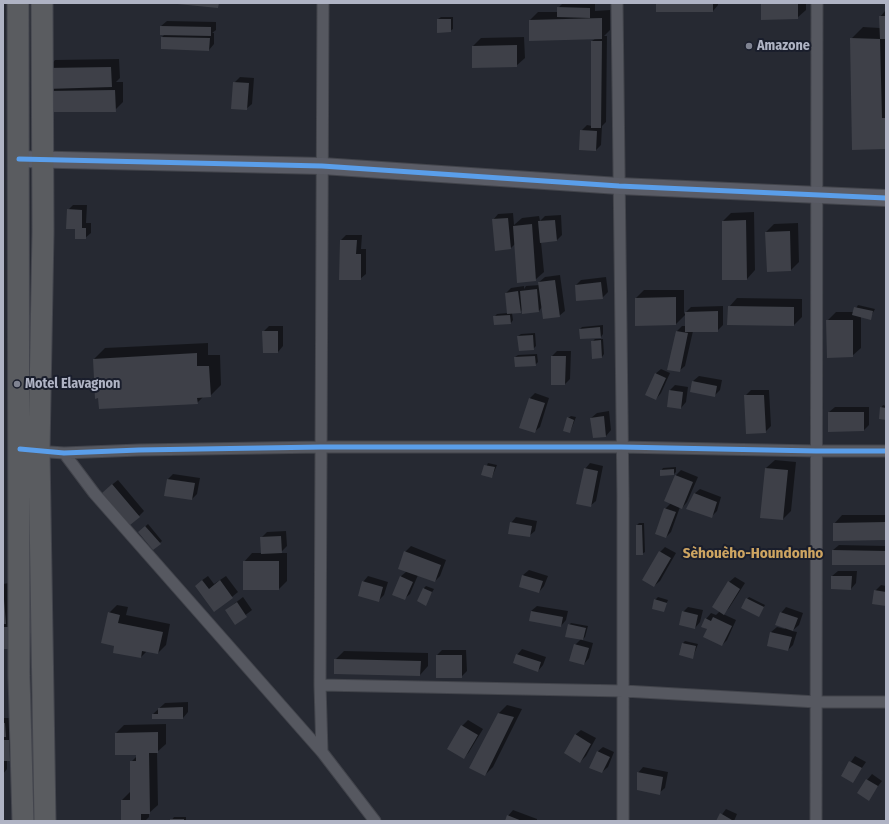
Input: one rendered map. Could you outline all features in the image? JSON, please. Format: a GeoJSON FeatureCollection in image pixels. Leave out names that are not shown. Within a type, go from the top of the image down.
{"type":"FeatureCollection","features":[{"type":"Feature","properties":{"kind":"highway"},"geometry":{"type":"LineString","coordinates":[[18,3],[19,159],[17,233],[43,675],[45,821]]}},
{"type":"Feature","properties":{"kind":"highway"},"geometry":{"type":"LineString","coordinates":[[23,821],[19,676],[29,450],[43,232],[42,3]]}},
{"type":"Feature","properties":{"kind":"highway"},"geometry":{"type":"LineString","coordinates":[[19,676],[43,675]]}},
{"type":"Feature","properties":{"kind":"street"},"geometry":{"type":"LineString","coordinates":[[322,752],[320,685],[323,3]]}},
{"type":"Feature","properties":{"kind":"street"},"geometry":{"type":"LineString","coordinates":[[616,3],[624,691],[623,821]]}},
{"type":"Feature","properties":{"kind":"street"},"geometry":{"type":"LineString","coordinates":[[816,821],[817,3]]}},
{"type":"Feature","properties":{"kind":"street"},"geometry":{"type":"LineString","coordinates":[[19,159],[322,166],[618,186],[886,198]]}},
{"type":"Feature","properties":{"kind":"street"},"geometry":{"type":"LineString","coordinates":[[29,450],[64,453],[139,450],[321,447],[621,447],[886,451]]}},
{"type":"Feature","properties":{"kind":"street"},"geometry":{"type":"LineString","coordinates":[[64,453],[94,493],[322,752],[375,821]]}},
{"type":"Feature","properties":{"kind":"street"},"geometry":{"type":"LineString","coordinates":[[320,685],[624,691],[817,702],[886,702]]}},
{"type":"Feature","properties":{"kind":"building"},"geometry":{"type":"Polygon","coordinates":[[[167,3],[219,3],[218,8],[167,3]]]}},
{"type":"Feature","properties":{"kind":"building"},"geometry":{"type":"Polygon","coordinates":[[[656,3],[713,3],[713,12],[656,12],[656,3]]]}},
{"type":"Feature","properties":{"kind":"building"},"geometry":{"type":"Polygon","coordinates":[[[761,3],[798,3],[798,19],[761,20],[761,3]]]}},
{"type":"Feature","properties":{"kind":"building"},"geometry":{"type":"Polygon","coordinates":[[[557,7],[590,8],[590,18],[557,17],[557,7]]]}},
{"type":"Feature","properties":{"kind":"building"},"geometry":{"type":"Polygon","coordinates":[[[879,16],[886,16],[886,39],[880,39],[879,16]]]}},
{"type":"Feature","properties":{"kind":"building"},"geometry":{"type":"Polygon","coordinates":[[[602,18],[602,39],[529,41],[529,20],[602,18]]]}},
{"type":"Feature","properties":{"kind":"building"},"geometry":{"type":"Polygon","coordinates":[[[437,19],[451,19],[451,32],[437,33],[437,19]]]}},
{"type":"Feature","properties":{"kind":"building"},"geometry":{"type":"Polygon","coordinates":[[[160,26],[211,27],[211,36],[160,35],[160,26]]]}},
{"type":"Feature","properties":{"kind":"building"},"geometry":{"type":"Polygon","coordinates":[[[161,37],[210,38],[209,51],[161,49],[161,37]]]}},
{"type":"Feature","properties":{"kind":"building"},"geometry":{"type":"Polygon","coordinates":[[[850,38],[880,39],[882,118],[886,118],[886,149],[852,150],[850,38]]]}},
{"type":"Feature","properties":{"kind":"building"},"geometry":{"type":"Polygon","coordinates":[[[591,41],[602,41],[601,128],[591,128],[591,41]]]}},
{"type":"Feature","properties":{"kind":"building"},"geometry":{"type":"Polygon","coordinates":[[[517,45],[517,67],[472,68],[472,46],[517,45]]]}},
{"type":"Feature","properties":{"kind":"building"},"geometry":{"type":"Polygon","coordinates":[[[111,67],[112,87],[46,89],[46,68],[111,67]]]}},
{"type":"Feature","properties":{"kind":"building"},"geometry":{"type":"Polygon","coordinates":[[[233,82],[249,83],[247,110],[231,109],[233,82]]]}},
{"type":"Feature","properties":{"kind":"building"},"geometry":{"type":"Polygon","coordinates":[[[115,90],[116,112],[47,112],[47,91],[115,90]]]}},
{"type":"Feature","properties":{"kind":"building"},"geometry":{"type":"Polygon","coordinates":[[[580,130],[597,131],[596,151],[579,150],[580,130]]]}},
{"type":"Feature","properties":{"kind":"building"},"geometry":{"type":"Polygon","coordinates":[[[67,209],[82,210],[82,228],[86,228],[86,239],[75,239],[75,229],[66,229],[67,209]]]}},
{"type":"Feature","properties":{"kind":"building"},"geometry":{"type":"Polygon","coordinates":[[[508,218],[511,249],[495,251],[492,219],[508,218]]]}},
{"type":"Feature","properties":{"kind":"building"},"geometry":{"type":"Polygon","coordinates":[[[555,220],[557,241],[540,243],[538,221],[555,220]]]}},
{"type":"Feature","properties":{"kind":"building"},"geometry":{"type":"Polygon","coordinates":[[[746,220],[747,280],[722,280],[722,221],[746,220]]]}},
{"type":"Feature","properties":{"kind":"building"},"geometry":{"type":"Polygon","coordinates":[[[532,224],[536,281],[517,283],[513,226],[532,224]]]}},
{"type":"Feature","properties":{"kind":"building"},"geometry":{"type":"Polygon","coordinates":[[[790,231],[791,271],[767,272],[765,232],[790,231]]]}},
{"type":"Feature","properties":{"kind":"building"},"geometry":{"type":"Polygon","coordinates":[[[340,240],[357,240],[356,254],[361,254],[361,280],[339,280],[340,240]]]}},
{"type":"Feature","properties":{"kind":"building"},"geometry":{"type":"Polygon","coordinates":[[[555,280],[560,317],[543,319],[538,282],[555,280]]]}},
{"type":"Feature","properties":{"kind":"building"},"geometry":{"type":"Polygon","coordinates":[[[601,282],[603,299],[576,301],[575,285],[601,282]]]}},
{"type":"Feature","properties":{"kind":"building"},"geometry":{"type":"Polygon","coordinates":[[[537,289],[539,312],[522,314],[520,291],[537,289]]]}},
{"type":"Feature","properties":{"kind":"building"},"geometry":{"type":"Polygon","coordinates":[[[518,291],[521,313],[507,314],[505,293],[518,291]]]}},
{"type":"Feature","properties":{"kind":"building"},"geometry":{"type":"Polygon","coordinates":[[[676,297],[676,325],[635,326],[635,298],[676,297]]]}},
{"type":"Feature","properties":{"kind":"building"},"geometry":{"type":"Polygon","coordinates":[[[728,306],[794,307],[794,326],[727,325],[728,306]]]}},
{"type":"Feature","properties":{"kind":"building"},"geometry":{"type":"Polygon","coordinates":[[[854,307],[873,311],[871,320],[852,315],[854,307]]]}},
{"type":"Feature","properties":{"kind":"building"},"geometry":{"type":"Polygon","coordinates":[[[718,311],[718,332],[685,332],[685,312],[718,311]]]}},
{"type":"Feature","properties":{"kind":"building"},"geometry":{"type":"Polygon","coordinates":[[[510,315],[511,324],[494,325],[493,316],[510,315]]]}},
{"type":"Feature","properties":{"kind":"building"},"geometry":{"type":"Polygon","coordinates":[[[826,320],[853,320],[853,357],[827,358],[826,320]]]}},
{"type":"Feature","properties":{"kind":"building"},"geometry":{"type":"Polygon","coordinates":[[[600,327],[601,338],[580,339],[579,329],[600,327]]]}},
{"type":"Feature","properties":{"kind":"building"},"geometry":{"type":"Polygon","coordinates":[[[262,331],[278,331],[278,353],[263,353],[262,331]]]}},
{"type":"Feature","properties":{"kind":"building"},"geometry":{"type":"Polygon","coordinates":[[[676,331],[688,333],[680,372],[667,370],[676,331]]]}},
{"type":"Feature","properties":{"kind":"building"},"geometry":{"type":"Polygon","coordinates":[[[533,335],[534,350],[519,351],[517,336],[533,335]]]}},
{"type":"Feature","properties":{"kind":"building"},"geometry":{"type":"Polygon","coordinates":[[[601,340],[602,358],[592,359],[591,341],[601,340]]]}},
{"type":"Feature","properties":{"kind":"building"},"geometry":{"type":"Polygon","coordinates":[[[197,353],[197,366],[209,366],[211,397],[197,398],[198,404],[99,409],[98,398],[95,399],[93,359],[197,353]]]}},
{"type":"Feature","properties":{"kind":"building"},"geometry":{"type":"Polygon","coordinates":[[[535,356],[536,366],[515,367],[514,357],[535,356]]]}},
{"type":"Feature","properties":{"kind":"building"},"geometry":{"type":"Polygon","coordinates":[[[551,356],[566,356],[565,385],[551,385],[551,356]]]}},
{"type":"Feature","properties":{"kind":"building"},"geometry":{"type":"Polygon","coordinates":[[[655,373],[666,378],[656,400],[645,395],[655,373]]]}},
{"type":"Feature","properties":{"kind":"building"},"geometry":{"type":"Polygon","coordinates":[[[692,381],[717,386],[715,397],[690,392],[692,381]]]}},
{"type":"Feature","properties":{"kind":"building"},"geometry":{"type":"Polygon","coordinates":[[[669,390],[683,392],[681,409],[667,407],[669,390]]]}},
{"type":"Feature","properties":{"kind":"building"},"geometry":{"type":"Polygon","coordinates":[[[744,395],[764,395],[766,433],[746,434],[744,395]]]}},
{"type":"Feature","properties":{"kind":"building"},"geometry":{"type":"Polygon","coordinates":[[[529,398],[545,403],[535,433],[519,428],[529,398]]]}},
{"type":"Feature","properties":{"kind":"building"},"geometry":{"type":"Polygon","coordinates":[[[880,407],[886,408],[886,420],[879,419],[880,407]]]}},
{"type":"Feature","properties":{"kind":"building"},"geometry":{"type":"Polygon","coordinates":[[[828,412],[864,412],[864,431],[828,432],[828,412]]]}},
{"type":"Feature","properties":{"kind":"building"},"geometry":{"type":"Polygon","coordinates":[[[604,416],[606,437],[593,438],[590,418],[604,416]]]}},
{"type":"Feature","properties":{"kind":"building"},"geometry":{"type":"Polygon","coordinates":[[[567,417],[574,420],[570,433],[563,431],[567,417]]]}},
{"type":"Feature","properties":{"kind":"building"},"geometry":{"type":"Polygon","coordinates":[[[484,465],[495,467],[492,478],[481,475],[484,465]]]}},
{"type":"Feature","properties":{"kind":"building"},"geometry":{"type":"Polygon","coordinates":[[[584,468],[598,471],[591,507],[576,504],[584,468]]]}},
{"type":"Feature","properties":{"kind":"building"},"geometry":{"type":"Polygon","coordinates":[[[765,468],[788,470],[783,520],[760,518],[765,468]]]}},
{"type":"Feature","properties":{"kind":"building"},"geometry":{"type":"Polygon","coordinates":[[[674,469],[674,475],[660,476],[660,470],[674,469]]]}},
{"type":"Feature","properties":{"kind":"building"},"geometry":{"type":"Polygon","coordinates":[[[675,475],[693,482],[682,509],[664,501],[675,475]]]}},
{"type":"Feature","properties":{"kind":"building"},"geometry":{"type":"Polygon","coordinates":[[[167,479],[195,483],[192,500],[164,496],[167,479]]]}},
{"type":"Feature","properties":{"kind":"building"},"geometry":{"type":"Polygon","coordinates":[[[112,484],[140,517],[130,525],[102,493],[112,484]]]}},
{"type":"Feature","properties":{"kind":"building"},"geometry":{"type":"Polygon","coordinates":[[[694,493],[717,502],[712,518],[686,509],[694,493]]]}},
{"type":"Feature","properties":{"kind":"building"},"geometry":{"type":"Polygon","coordinates":[[[664,508],[676,512],[666,538],[655,534],[664,508]]]}},
{"type":"Feature","properties":{"kind":"building"},"geometry":{"type":"Polygon","coordinates":[[[510,522],[532,526],[530,537],[508,534],[510,522]]]}},
{"type":"Feature","properties":{"kind":"building"},"geometry":{"type":"Polygon","coordinates":[[[886,522],[886,540],[833,541],[833,523],[886,522]]]}},
{"type":"Feature","properties":{"kind":"building"},"geometry":{"type":"Polygon","coordinates":[[[636,525],[642,525],[643,555],[636,555],[636,525]]]}},
{"type":"Feature","properties":{"kind":"building"},"geometry":{"type":"Polygon","coordinates":[[[145,526],[161,544],[153,550],[138,532],[145,526]]]}},
{"type":"Feature","properties":{"kind":"building"},"geometry":{"type":"Polygon","coordinates":[[[281,536],[282,553],[261,554],[260,537],[281,536]]]}},
{"type":"Feature","properties":{"kind":"building"},"geometry":{"type":"Polygon","coordinates":[[[832,550],[886,551],[886,565],[832,565],[832,550]]]}},
{"type":"Feature","properties":{"kind":"building"},"geometry":{"type":"Polygon","coordinates":[[[404,551],[441,565],[435,582],[398,569],[404,551]]]}},
{"type":"Feature","properties":{"kind":"building"},"geometry":{"type":"Polygon","coordinates":[[[659,551],[671,558],[654,587],[642,580],[659,551]]]}},
{"type":"Feature","properties":{"kind":"building"},"geometry":{"type":"Polygon","coordinates":[[[243,561],[279,561],[279,590],[243,590],[243,561]]]}},
{"type":"Feature","properties":{"kind":"building"},"geometry":{"type":"Polygon","coordinates":[[[522,575],[543,581],[539,593],[519,587],[522,575]]]}},
{"type":"Feature","properties":{"kind":"building"},"geometry":{"type":"Polygon","coordinates":[[[400,576],[413,582],[405,600],[392,595],[400,576]]]}},
{"type":"Feature","properties":{"kind":"building"},"geometry":{"type":"Polygon","coordinates":[[[831,576],[852,576],[851,590],[831,589],[831,576]]]}},
{"type":"Feature","properties":{"kind":"building"},"geometry":{"type":"Polygon","coordinates":[[[202,580],[209,589],[220,580],[233,598],[214,612],[195,586],[202,580]]]}},
{"type":"Feature","properties":{"kind":"building"},"geometry":{"type":"Polygon","coordinates":[[[362,581],[383,587],[379,602],[358,596],[362,581]]]}},
{"type":"Feature","properties":{"kind":"building"},"geometry":{"type":"Polygon","coordinates":[[[728,581],[740,589],[724,615],[712,607],[728,581]]]}},
{"type":"Feature","properties":{"kind":"building"},"geometry":{"type":"Polygon","coordinates":[[[3,587],[6,624],[3,624],[3,587]]]}},
{"type":"Feature","properties":{"kind":"building"},"geometry":{"type":"Polygon","coordinates":[[[423,588],[432,592],[426,606],[417,601],[423,588]]]}},
{"type":"Feature","properties":{"kind":"building"},"geometry":{"type":"Polygon","coordinates":[[[874,590],[886,592],[886,606],[872,604],[874,590]]]}},
{"type":"Feature","properties":{"kind":"building"},"geometry":{"type":"Polygon","coordinates":[[[746,598],[764,607],[759,617],[741,608],[746,598]]]}},
{"type":"Feature","properties":{"kind":"building"},"geometry":{"type":"Polygon","coordinates":[[[654,599],[667,603],[664,612],[652,609],[654,599]]]}},
{"type":"Feature","properties":{"kind":"building"},"geometry":{"type":"Polygon","coordinates":[[[237,602],[247,617],[235,625],[225,610],[237,602]]]}},
{"type":"Feature","properties":{"kind":"building"},"geometry":{"type":"Polygon","coordinates":[[[531,611],[563,617],[561,627],[529,621],[531,611]]]}},
{"type":"Feature","properties":{"kind":"building"},"geometry":{"type":"Polygon","coordinates":[[[682,611],[698,615],[695,629],[679,625],[682,611]]]}},
{"type":"Feature","properties":{"kind":"building"},"geometry":{"type":"Polygon","coordinates":[[[108,612],[120,615],[118,623],[163,632],[158,654],[142,651],[141,658],[113,653],[114,646],[101,643],[108,612]]]}},
{"type":"Feature","properties":{"kind":"building"},"geometry":{"type":"Polygon","coordinates":[[[780,612],[798,618],[793,631],[775,625],[780,612]]]}},
{"type":"Feature","properties":{"kind":"building"},"geometry":{"type":"Polygon","coordinates":[[[713,617],[732,626],[722,646],[703,637],[707,629],[701,627],[705,618],[711,621],[713,617]]]}},
{"type":"Feature","properties":{"kind":"building"},"geometry":{"type":"Polygon","coordinates":[[[568,624],[586,628],[583,640],[565,637],[568,624]]]}},
{"type":"Feature","properties":{"kind":"building"},"geometry":{"type":"Polygon","coordinates":[[[3,627],[11,627],[11,649],[3,649],[3,627]]]}},
{"type":"Feature","properties":{"kind":"building"},"geometry":{"type":"Polygon","coordinates":[[[770,632],[792,637],[788,651],[767,646],[770,632]]]}},
{"type":"Feature","properties":{"kind":"building"},"geometry":{"type":"Polygon","coordinates":[[[682,643],[696,646],[693,659],[679,655],[682,643]]]}},
{"type":"Feature","properties":{"kind":"building"},"geometry":{"type":"Polygon","coordinates":[[[574,644],[589,648],[584,665],[569,661],[574,644]]]}},
{"type":"Feature","properties":{"kind":"building"},"geometry":{"type":"Polygon","coordinates":[[[516,654],[541,662],[538,672],[513,663],[516,654]]]}},
{"type":"Feature","properties":{"kind":"building"},"geometry":{"type":"Polygon","coordinates":[[[436,655],[462,655],[462,678],[436,678],[436,655]]]}},
{"type":"Feature","properties":{"kind":"building"},"geometry":{"type":"Polygon","coordinates":[[[334,659],[421,661],[420,676],[334,674],[334,659]]]}},
{"type":"Feature","properties":{"kind":"building"},"geometry":{"type":"Polygon","coordinates":[[[183,707],[183,719],[152,719],[152,714],[158,714],[158,708],[183,707]]]}},
{"type":"Feature","properties":{"kind":"building"},"geometry":{"type":"Polygon","coordinates":[[[498,713],[514,717],[485,776],[469,768],[498,713]]]}},
{"type":"Feature","properties":{"kind":"building"},"geometry":{"type":"Polygon","coordinates":[[[3,723],[5,723],[6,737],[3,737],[3,723]]]}},
{"type":"Feature","properties":{"kind":"building"},"geometry":{"type":"Polygon","coordinates":[[[461,725],[478,735],[464,759],[447,749],[461,725]]]}},
{"type":"Feature","properties":{"kind":"building"},"geometry":{"type":"Polygon","coordinates":[[[158,732],[158,753],[149,753],[150,814],[141,814],[141,821],[121,821],[121,800],[130,800],[130,761],[136,761],[136,755],[115,755],[115,733],[158,732]]]}},
{"type":"Feature","properties":{"kind":"building"},"geometry":{"type":"Polygon","coordinates":[[[575,734],[591,744],[580,763],[564,753],[575,734]]]}},
{"type":"Feature","properties":{"kind":"building"},"geometry":{"type":"Polygon","coordinates":[[[3,740],[9,740],[10,761],[3,761],[3,740]]]}},
{"type":"Feature","properties":{"kind":"building"},"geometry":{"type":"Polygon","coordinates":[[[597,751],[610,757],[602,773],[589,768],[597,751]]]}},
{"type":"Feature","properties":{"kind":"building"},"geometry":{"type":"Polygon","coordinates":[[[849,761],[862,768],[853,783],[841,776],[849,761]]]}},
{"type":"Feature","properties":{"kind":"building"},"geometry":{"type":"Polygon","coordinates":[[[637,772],[663,777],[660,795],[637,790],[637,772]]]}},
{"type":"Feature","properties":{"kind":"building"},"geometry":{"type":"Polygon","coordinates":[[[866,779],[878,786],[869,801],[857,793],[866,779]]]}},
{"type":"Feature","properties":{"kind":"building"},"geometry":{"type":"Polygon","coordinates":[[[720,813],[732,820],[716,821],[720,813]]]}},
{"type":"Feature","properties":{"kind":"building"},"geometry":{"type":"Polygon","coordinates":[[[507,815],[522,821],[505,821],[507,815]]]}},
{"type":"Feature","properties":{"kind":"building"},"geometry":{"type":"Polygon","coordinates":[[[170,819],[184,819],[184,821],[170,821],[170,819]]]}},
{"type":"Feature","properties":{"kind":"cycle path"},"geometry":{"type":"LineString","coordinates":[[19,159],[322,166],[619,186],[886,198]]}},
{"type":"Feature","properties":{"kind":"cycle path"},"geometry":{"type":"LineString","coordinates":[[20,449],[64,453],[139,450],[321,447],[621,447],[886,451]]}},
{"type":"Feature","properties":{"kind":"place","name":"Amazone"},"geometry":{"type":"Point","coordinates":[749,46]}},
{"type":"Feature","properties":{"kind":"place","name":"Motel Elavagnon"},"geometry":{"type":"Point","coordinates":[17,384]}},
{"type":"Feature","properties":{"kind":"district","name":"Sèhouèho-Houndonho"},"geometry":{"type":"Point","coordinates":[753,554]}}]}
